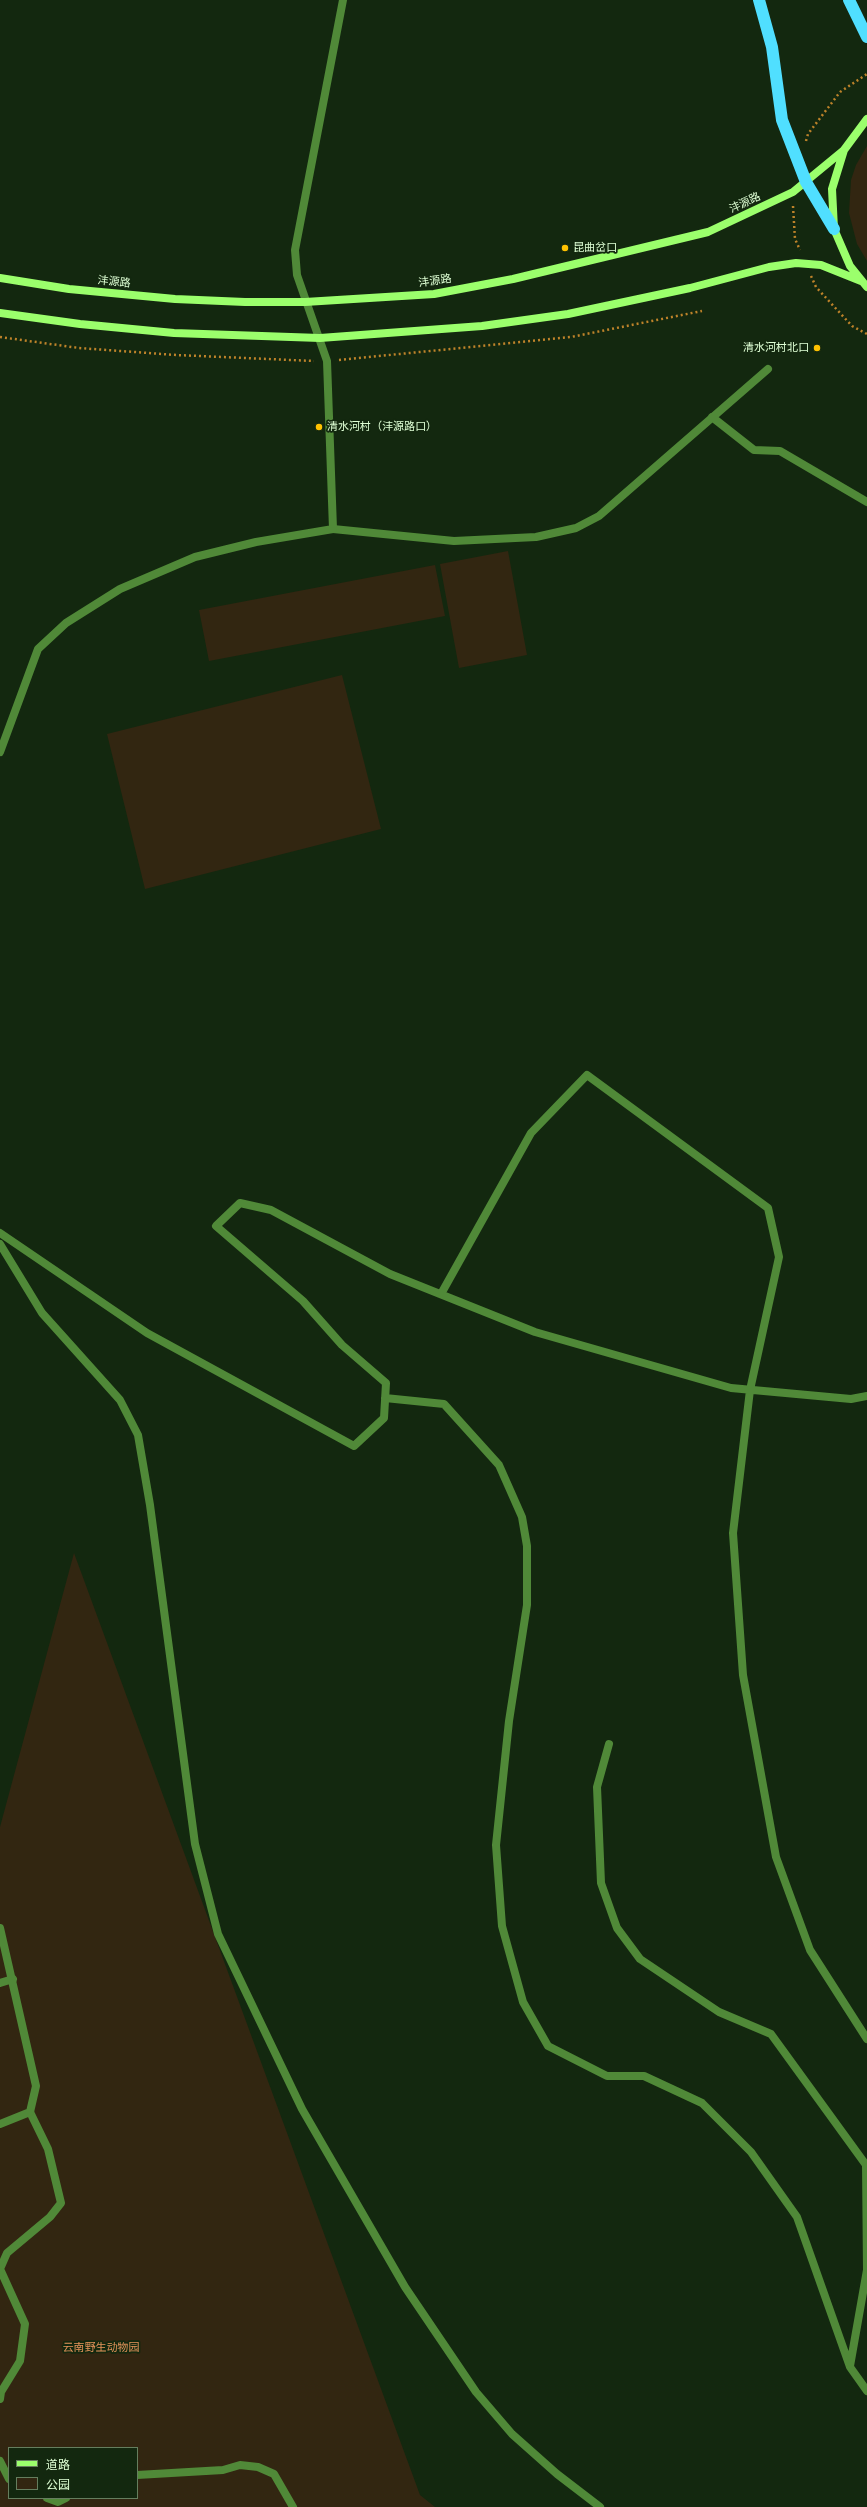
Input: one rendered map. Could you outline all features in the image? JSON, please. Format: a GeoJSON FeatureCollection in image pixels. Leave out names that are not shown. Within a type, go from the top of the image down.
{"type":"FeatureCollection","features":[{"type":"Feature","properties":{"kind":"highway"},"geometry":{"type":"LineString","coordinates":[[759,0],[772,47],[782,120],[806,182],[834,229]]}},
{"type":"Feature","properties":{"kind":"highway"},"geometry":{"type":"LineString","coordinates":[[849,0],[867,38]]}},
{"type":"Feature","properties":{"kind":"main road"},"geometry":{"type":"LineString","coordinates":[[864,284],[850,266],[834,229],[832,189],[844,150],[867,119]]}},
{"type":"Feature","properties":{"kind":"main road","name":"沣源路"},"geometry":{"type":"LineString","coordinates":[[0,278],[69,289],[175,299],[305,302],[434,294],[513,279],[708,232],[754,212],[793,192],[844,150]]}},
{"type":"Feature","properties":{"kind":"main road"},"geometry":{"type":"LineString","coordinates":[[0,313],[80,324],[174,333],[320,338],[482,326],[568,314],[690,288],[769,267],[796,263],[821,265],[864,284]]}},
{"type":"Feature","properties":{"kind":"street"},"geometry":{"type":"LineString","coordinates":[[332,529],[327,362],[320,338],[305,302],[297,275],[295,250],[343,0]]}},
{"type":"Feature","properties":{"kind":"street"},"geometry":{"type":"LineString","coordinates":[[0,752],[38,649],[66,623],[120,588],[195,557],[256,542],[332,529],[454,541],[536,537],[576,528],[599,516],[768,369]]}},
{"type":"Feature","properties":{"kind":"street"},"geometry":{"type":"LineString","coordinates":[[712,417],[754,450],[780,451],[867,502]]}},
{"type":"Feature","properties":{"kind":"street"},"geometry":{"type":"LineString","coordinates":[[440,1294],[531,1133],[587,1075],[768,1208],[779,1257],[750,1390],[733,1533],[743,1675],[776,1857],[810,1950],[867,2039]]}},
{"type":"Feature","properties":{"kind":"street"},"geometry":{"type":"LineString","coordinates":[[0,1233],[146,1333],[354,1446],[384,1418],[386,1383],[342,1345],[303,1301],[216,1226],[240,1203],[271,1210],[390,1274],[535,1332],[731,1388],[851,1399],[867,1396]]}},
{"type":"Feature","properties":{"kind":"street"},"geometry":{"type":"LineString","coordinates":[[0,1244],[42,1313],[120,1400],[138,1435],[151,1513],[195,1844],[218,1934],[302,2109],[405,2287],[476,2392],[512,2434],[557,2474],[600,2507]]}},
{"type":"Feature","properties":{"kind":"street"},"geometry":{"type":"LineString","coordinates":[[385,1398],[444,1404],[499,1465],[522,1517],[528,1546],[527,1605],[509,1721],[496,1845],[502,1926],[523,2002],[548,2046],[607,2076],[644,2076],[702,2103],[751,2152],[797,2218],[850,2367],[867,2391]]}},
{"type":"Feature","properties":{"kind":"street"},"geometry":{"type":"LineString","coordinates":[[609,1744],[597,1787],[600,1875],[601,1883],[617,1928],[640,1958],[647,1963],[719,2012],[771,2034],[866,2164],[867,2270],[850,2367]]}},
{"type":"Feature","properties":{"kind":"street"},"geometry":{"type":"LineString","coordinates":[[0,1928],[13,1979],[36,2086],[30,2112],[48,2149],[61,2203],[50,2217],[7,2253],[0,2269],[25,2324],[20,2361],[1,2392],[0,2399]]}},
{"type":"Feature","properties":{"kind":"street"},"geometry":{"type":"LineString","coordinates":[[0,1983],[13,1979]]}},
{"type":"Feature","properties":{"kind":"street"},"geometry":{"type":"LineString","coordinates":[[0,2124],[30,2112]]}},
{"type":"Feature","properties":{"kind":"street"},"geometry":{"type":"LineString","coordinates":[[0,2461],[8,2477]]}},
{"type":"Feature","properties":{"kind":"street"},"geometry":{"type":"LineString","coordinates":[[138,2475],[223,2470],[240,2465],[258,2466],[274,2474],[293,2507]]}},
{"type":"Feature","properties":{"kind":"street"},"geometry":{"type":"LineString","coordinates":[[50,2499],[58,2502],[64,2499]]}},
{"type":"Feature","properties":{"kind":"path"},"geometry":{"type":"LineString","coordinates":[[799,163],[808,134],[840,92],[867,74]]}},
{"type":"Feature","properties":{"kind":"green space"},"geometry":{"type":"Polygon","coordinates":[[[867,146],[867,261],[857,244],[849,213],[851,180],[856,165],[867,146]]]}},
{"type":"Feature","properties":{"kind":"green space"},"geometry":{"type":"Polygon","coordinates":[[[508,551],[527,655],[459,668],[440,564],[508,551]]]}},
{"type":"Feature","properties":{"kind":"green space"},"geometry":{"type":"Polygon","coordinates":[[[435,565],[445,616],[209,661],[199,610],[435,565]]]}},
{"type":"Feature","properties":{"kind":"green space"},"geometry":{"type":"Polygon","coordinates":[[[342,675],[381,829],[145,889],[107,734],[342,675]]]}},
{"type":"Feature","properties":{"kind":"green space","name":"云南野生动物园"},"geometry":{"type":"Polygon","coordinates":[[[74,1553],[420,2495],[435,2507],[0,2507],[0,1827],[74,1553]]]}},
{"type":"Feature","properties":{"kind":"place","name":"昆曲岔口"},"geometry":{"type":"Point","coordinates":[565,248]}},
{"type":"Feature","properties":{"kind":"place","name":"清水河村北口"},"geometry":{"type":"Point","coordinates":[817,348]}},
{"type":"Feature","properties":{"kind":"place","name":"清水河村（沣源路口）"},"geometry":{"type":"Point","coordinates":[319,427]}}]}
